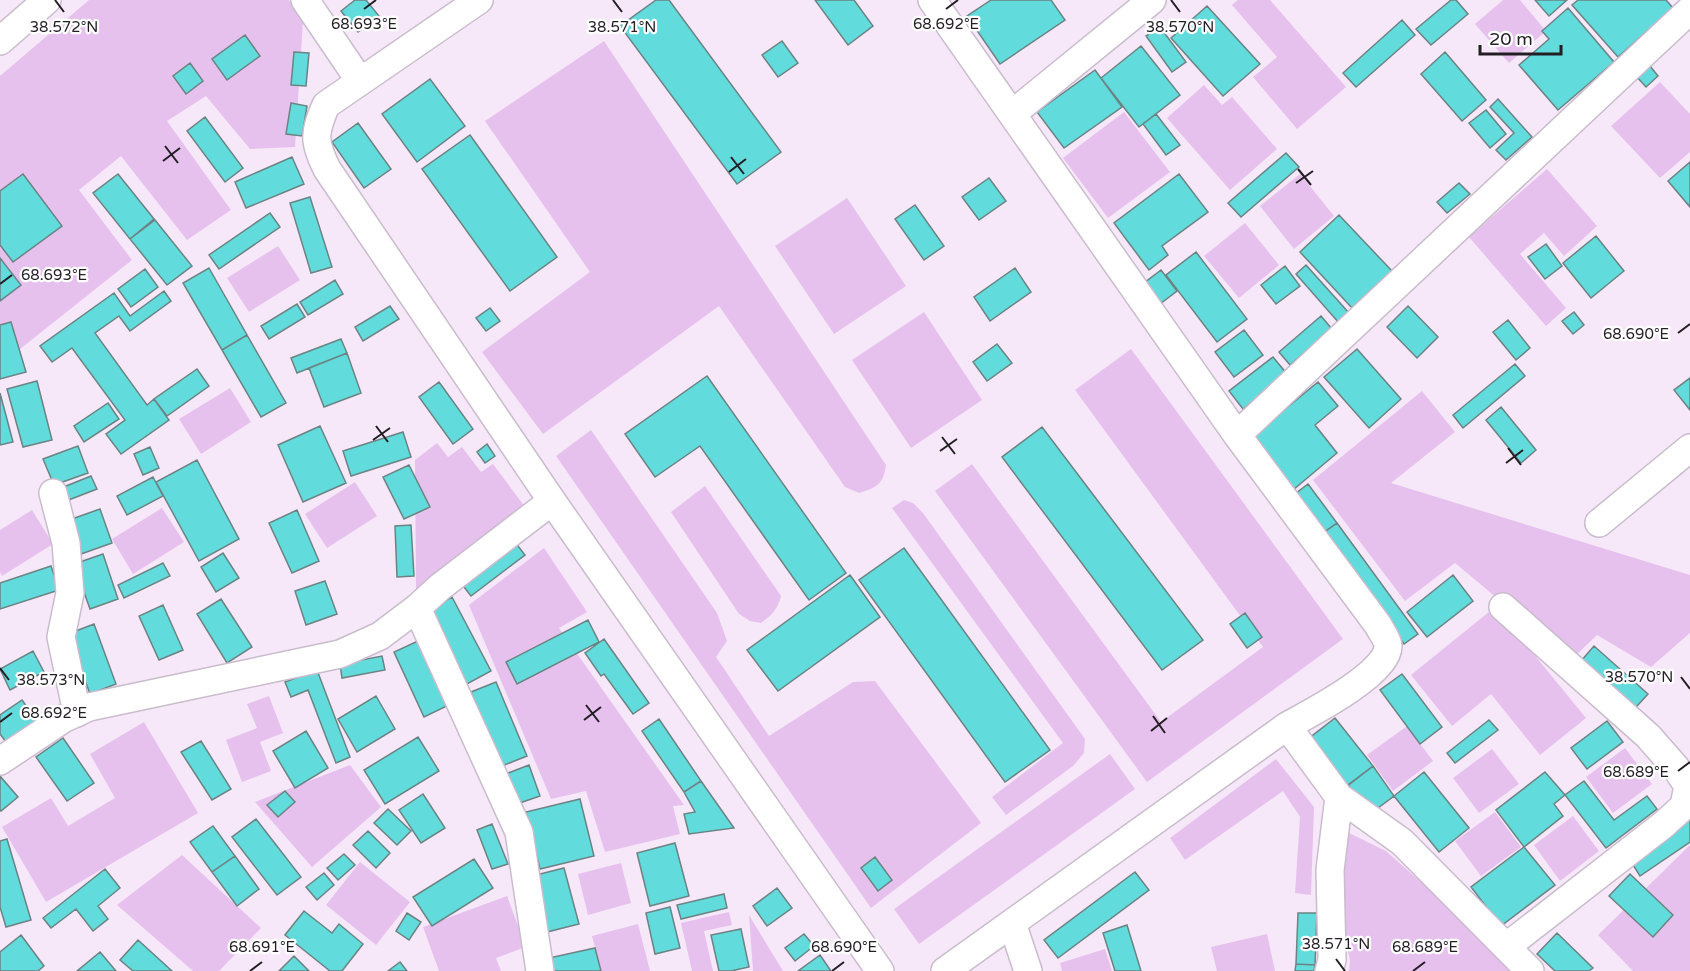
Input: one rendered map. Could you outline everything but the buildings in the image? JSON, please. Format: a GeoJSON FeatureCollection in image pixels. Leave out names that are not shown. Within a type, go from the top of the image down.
{"type":"FeatureCollection","features":[{"type":"Feature","properties":{"kind":"street"},"geometry":{"type":"LineString","coordinates":[[0,41],[47,0]]}},
{"type":"Feature","properties":{"kind":"street"},"geometry":{"type":"LineString","coordinates":[[305,0],[360,81]]}},
{"type":"Feature","properties":{"kind":"street"},"geometry":{"type":"LineString","coordinates":[[479,0],[326,105],[317,127],[318,150],[327,169],[552,501],[880,971]]}},
{"type":"Feature","properties":{"kind":"street"},"geometry":{"type":"LineString","coordinates":[[932,0],[1237,435],[1378,625],[1388,645],[1385,658],[1367,677],[1339,697],[1287,726],[945,971]]}},
{"type":"Feature","properties":{"kind":"street"},"geometry":{"type":"LineString","coordinates":[[1012,114],[1152,0]]}},
{"type":"Feature","properties":{"kind":"street"},"geometry":{"type":"LineString","coordinates":[[1237,435],[1690,10]]}},
{"type":"Feature","properties":{"kind":"street"},"geometry":{"type":"LineString","coordinates":[[1599,523],[1690,448]]}},
{"type":"Feature","properties":{"kind":"street"},"geometry":{"type":"LineString","coordinates":[[53,493],[66,543],[70,593],[61,637],[77,713]]}},
{"type":"Feature","properties":{"kind":"street"},"geometry":{"type":"LineString","coordinates":[[0,761],[63,719],[89,707],[340,654],[380,636],[552,501]]}},
{"type":"Feature","properties":{"kind":"street"},"geometry":{"type":"LineString","coordinates":[[417,608],[519,832],[540,971]]}},
{"type":"Feature","properties":{"kind":"street"},"geometry":{"type":"LineString","coordinates":[[1503,608],[1648,736],[1676,768],[1688,786],[1684,806],[1663,825],[1506,947]]}},
{"type":"Feature","properties":{"kind":"street"},"geometry":{"type":"LineString","coordinates":[[1287,726],[1339,797],[1402,843],[1530,971]]}},
{"type":"Feature","properties":{"kind":"street"},"geometry":{"type":"LineString","coordinates":[[1329,971],[1332,960],[1330,870],[1339,797]]}},
{"type":"Feature","properties":{"kind":"street"},"geometry":{"type":"LineString","coordinates":[[1012,922],[1028,971]]}},
{"type":"Feature","properties":{"kind":"shaded area"},"geometry":{"type":"Polygon","coordinates":[[[89,0],[289,0],[303,21],[295,147],[250,149],[206,96],[167,121],[231,210],[187,240],[121,156],[79,190],[132,260],[0,365],[0,76],[89,0]]]}},
{"type":"Feature","properties":{"kind":"shaded area"},"geometry":{"type":"Polygon","coordinates":[[[1238,0],[1270,0],[1346,87],[1297,129],[1253,77],[1277,57],[1232,5],[1238,0]]]}},
{"type":"Feature","properties":{"kind":"shaded area"},"geometry":{"type":"Polygon","coordinates":[[[1503,0],[1520,0],[1546,31],[1509,63],[1475,24],[1503,0]]]}},
{"type":"Feature","properties":{"kind":"shaded area"},"geometry":{"type":"Polygon","coordinates":[[[604,41],[886,465],[881,481],[875,487],[859,493],[845,487],[719,306],[543,434],[482,352],[590,272],[485,121],[604,41]]]}},
{"type":"Feature","properties":{"kind":"shaded area"},"geometry":{"type":"Polygon","coordinates":[[[1660,82],[1690,114],[1690,152],[1660,178],[1611,126],[1660,82]]]}},
{"type":"Feature","properties":{"kind":"shaded area"},"geometry":{"type":"Polygon","coordinates":[[[1204,85],[1222,105],[1232,97],[1277,149],[1230,190],[1167,118],[1204,85]]]}},
{"type":"Feature","properties":{"kind":"shaded area"},"geometry":{"type":"Polygon","coordinates":[[[1124,112],[1170,172],[1108,218],[1063,158],[1124,112]]]}},
{"type":"Feature","properties":{"kind":"shaded area"},"geometry":{"type":"Polygon","coordinates":[[[1547,169],[1597,226],[1564,256],[1544,233],[1520,254],[1566,308],[1546,326],[1469,237],[1547,169]]]}},
{"type":"Feature","properties":{"kind":"shaded area"},"geometry":{"type":"Polygon","coordinates":[[[1300,174],[1334,216],[1294,249],[1260,206],[1300,174]]]}},
{"type":"Feature","properties":{"kind":"shaded area"},"geometry":{"type":"Polygon","coordinates":[[[847,198],[906,286],[834,334],[775,246],[847,198]]]}},
{"type":"Feature","properties":{"kind":"shaded area"},"geometry":{"type":"Polygon","coordinates":[[[1245,223],[1279,265],[1239,298],[1204,256],[1245,223]]]}},
{"type":"Feature","properties":{"kind":"shaded area"},"geometry":{"type":"Polygon","coordinates":[[[278,246],[300,280],[249,312],[227,278],[278,246]]]}},
{"type":"Feature","properties":{"kind":"shaded area"},"geometry":{"type":"Polygon","coordinates":[[[924,312],[982,400],[911,448],[852,360],[924,312]]]}},
{"type":"Feature","properties":{"kind":"shaded area"},"geometry":{"type":"Polygon","coordinates":[[[1131,349],[1343,639],[1147,782],[935,491],[972,464],[1161,722],[1263,647],[1075,390],[1131,349]]]}},
{"type":"Feature","properties":{"kind":"shaded area"},"geometry":{"type":"Polygon","coordinates":[[[230,388],[251,422],[201,454],[179,419],[230,388]]]}},
{"type":"Feature","properties":{"kind":"shaded area"},"geometry":{"type":"Polygon","coordinates":[[[1422,391],[1455,432],[1391,483],[1690,575],[1690,633],[1651,667],[1597,635],[1571,660],[1455,563],[1405,601],[1313,480],[1422,391]]]}},
{"type":"Feature","properties":{"kind":"shaded area"},"geometry":{"type":"Polygon","coordinates":[[[591,430],[717,613],[727,641],[716,657],[769,736],[853,682],[875,681],[981,823],[871,908],[556,456],[591,430]]]}},
{"type":"Feature","properties":{"kind":"shaded area"},"geometry":{"type":"Polygon","coordinates":[[[437,443],[448,457],[462,447],[481,472],[493,464],[525,507],[416,591],[415,460],[437,443]]]}},
{"type":"Feature","properties":{"kind":"shaded area"},"geometry":{"type":"Polygon","coordinates":[[[355,482],[377,516],[327,548],[305,514],[355,482]]]}},
{"type":"Feature","properties":{"kind":"shaded area"},"geometry":{"type":"Polygon","coordinates":[[[705,486],[781,596],[774,611],[761,623],[750,621],[739,614],[671,512],[705,486]]]}},
{"type":"Feature","properties":{"kind":"shaded area"},"geometry":{"type":"Polygon","coordinates":[[[904,500],[913,503],[923,513],[1085,739],[1084,753],[1073,766],[1006,815],[992,797],[1063,743],[892,508],[904,500]]]}},
{"type":"Feature","properties":{"kind":"shaded area"},"geometry":{"type":"Polygon","coordinates":[[[162,508],[184,542],[133,574],[112,539],[162,508]]]}},
{"type":"Feature","properties":{"kind":"shaded area"},"geometry":{"type":"Polygon","coordinates":[[[32,510],[53,544],[2,576],[0,572],[0,530],[32,510]]]}},
{"type":"Feature","properties":{"kind":"shaded area"},"geometry":{"type":"Polygon","coordinates":[[[544,548],[587,612],[559,628],[684,805],[673,806],[680,834],[605,852],[586,791],[551,799],[469,605],[544,548]]]}},
{"type":"Feature","properties":{"kind":"shaded area"},"geometry":{"type":"Polygon","coordinates":[[[1495,607],[1586,718],[1540,755],[1491,694],[1452,726],[1411,675],[1495,607]]]}},
{"type":"Feature","properties":{"kind":"shaded area"},"geometry":{"type":"Polygon","coordinates":[[[269,696],[283,733],[260,742],[271,771],[242,782],[226,740],[257,728],[247,704],[269,696]]]}},
{"type":"Feature","properties":{"kind":"shaded area"},"geometry":{"type":"Polygon","coordinates":[[[144,722],[198,813],[46,902],[2,827],[51,798],[68,826],[115,798],[90,754],[144,722]]]}},
{"type":"Feature","properties":{"kind":"shaded area"},"geometry":{"type":"Polygon","coordinates":[[[1407,726],[1433,761],[1393,791],[1367,755],[1407,726]]]}},
{"type":"Feature","properties":{"kind":"shaded area"},"geometry":{"type":"Polygon","coordinates":[[[1625,748],[1652,784],[1613,813],[1586,777],[1625,748]]]}},
{"type":"Feature","properties":{"kind":"shaded area"},"geometry":{"type":"Polygon","coordinates":[[[1492,749],[1519,784],[1479,813],[1453,778],[1492,749]]]}},
{"type":"Feature","properties":{"kind":"shaded area"},"geometry":{"type":"Polygon","coordinates":[[[1110,754],[1135,789],[919,944],[894,909],[1110,754]]]}},
{"type":"Feature","properties":{"kind":"shaded area"},"geometry":{"type":"Polygon","coordinates":[[[1276,759],[1314,807],[1311,895],[1295,893],[1300,817],[1283,791],[1185,860],[1170,838],[1276,759]]]}},
{"type":"Feature","properties":{"kind":"shaded area"},"geometry":{"type":"Polygon","coordinates":[[[350,765],[381,807],[312,867],[255,802],[350,765]]]}},
{"type":"Feature","properties":{"kind":"shaded area"},"geometry":{"type":"Polygon","coordinates":[[[1495,812],[1521,847],[1481,876],[1455,841],[1495,812]]]}},
{"type":"Feature","properties":{"kind":"shaded area"},"geometry":{"type":"Polygon","coordinates":[[[1573,816],[1599,851],[1560,881],[1534,845],[1573,816]]]}},
{"type":"Feature","properties":{"kind":"shaded area"},"geometry":{"type":"Polygon","coordinates":[[[1347,832],[1386,851],[1521,971],[1349,971],[1350,961],[1335,888],[1347,832]]]}},
{"type":"Feature","properties":{"kind":"shaded area"},"geometry":{"type":"Polygon","coordinates":[[[1690,845],[1690,971],[1633,971],[1598,935],[1690,845]]]}},
{"type":"Feature","properties":{"kind":"shaded area"},"geometry":{"type":"Polygon","coordinates":[[[182,855],[261,928],[219,971],[193,971],[117,905],[182,855]]]}},
{"type":"Feature","properties":{"kind":"shaded area"},"geometry":{"type":"Polygon","coordinates":[[[360,862],[410,902],[376,945],[326,905],[360,862]]]}},
{"type":"Feature","properties":{"kind":"shaded area"},"geometry":{"type":"Polygon","coordinates":[[[621,863],[631,903],[588,915],[578,874],[621,863]]]}},
{"type":"Feature","properties":{"kind":"shaded area"},"geometry":{"type":"Polygon","coordinates":[[[507,896],[526,947],[496,958],[501,971],[439,971],[423,927],[507,896]]]}},
{"type":"Feature","properties":{"kind":"shaded area"},"geometry":{"type":"Polygon","coordinates":[[[729,912],[732,925],[704,931],[713,971],[692,971],[681,923],[729,912]]]}},
{"type":"Feature","properties":{"kind":"shaded area"},"geometry":{"type":"Polygon","coordinates":[[[749,915],[783,971],[753,971],[749,915]]]}},
{"type":"Feature","properties":{"kind":"shaded area"},"geometry":{"type":"Polygon","coordinates":[[[638,924],[650,971],[601,971],[592,936],[638,924]]]}},
{"type":"Feature","properties":{"kind":"shaded area"},"geometry":{"type":"Polygon","coordinates":[[[1267,934],[1275,971],[1217,971],[1211,947],[1267,934]]]}},
{"type":"Feature","properties":{"kind":"shaded area"},"geometry":{"type":"Polygon","coordinates":[[[1105,949],[1112,971],[1062,971],[1060,963],[1105,949]]]}}]}
